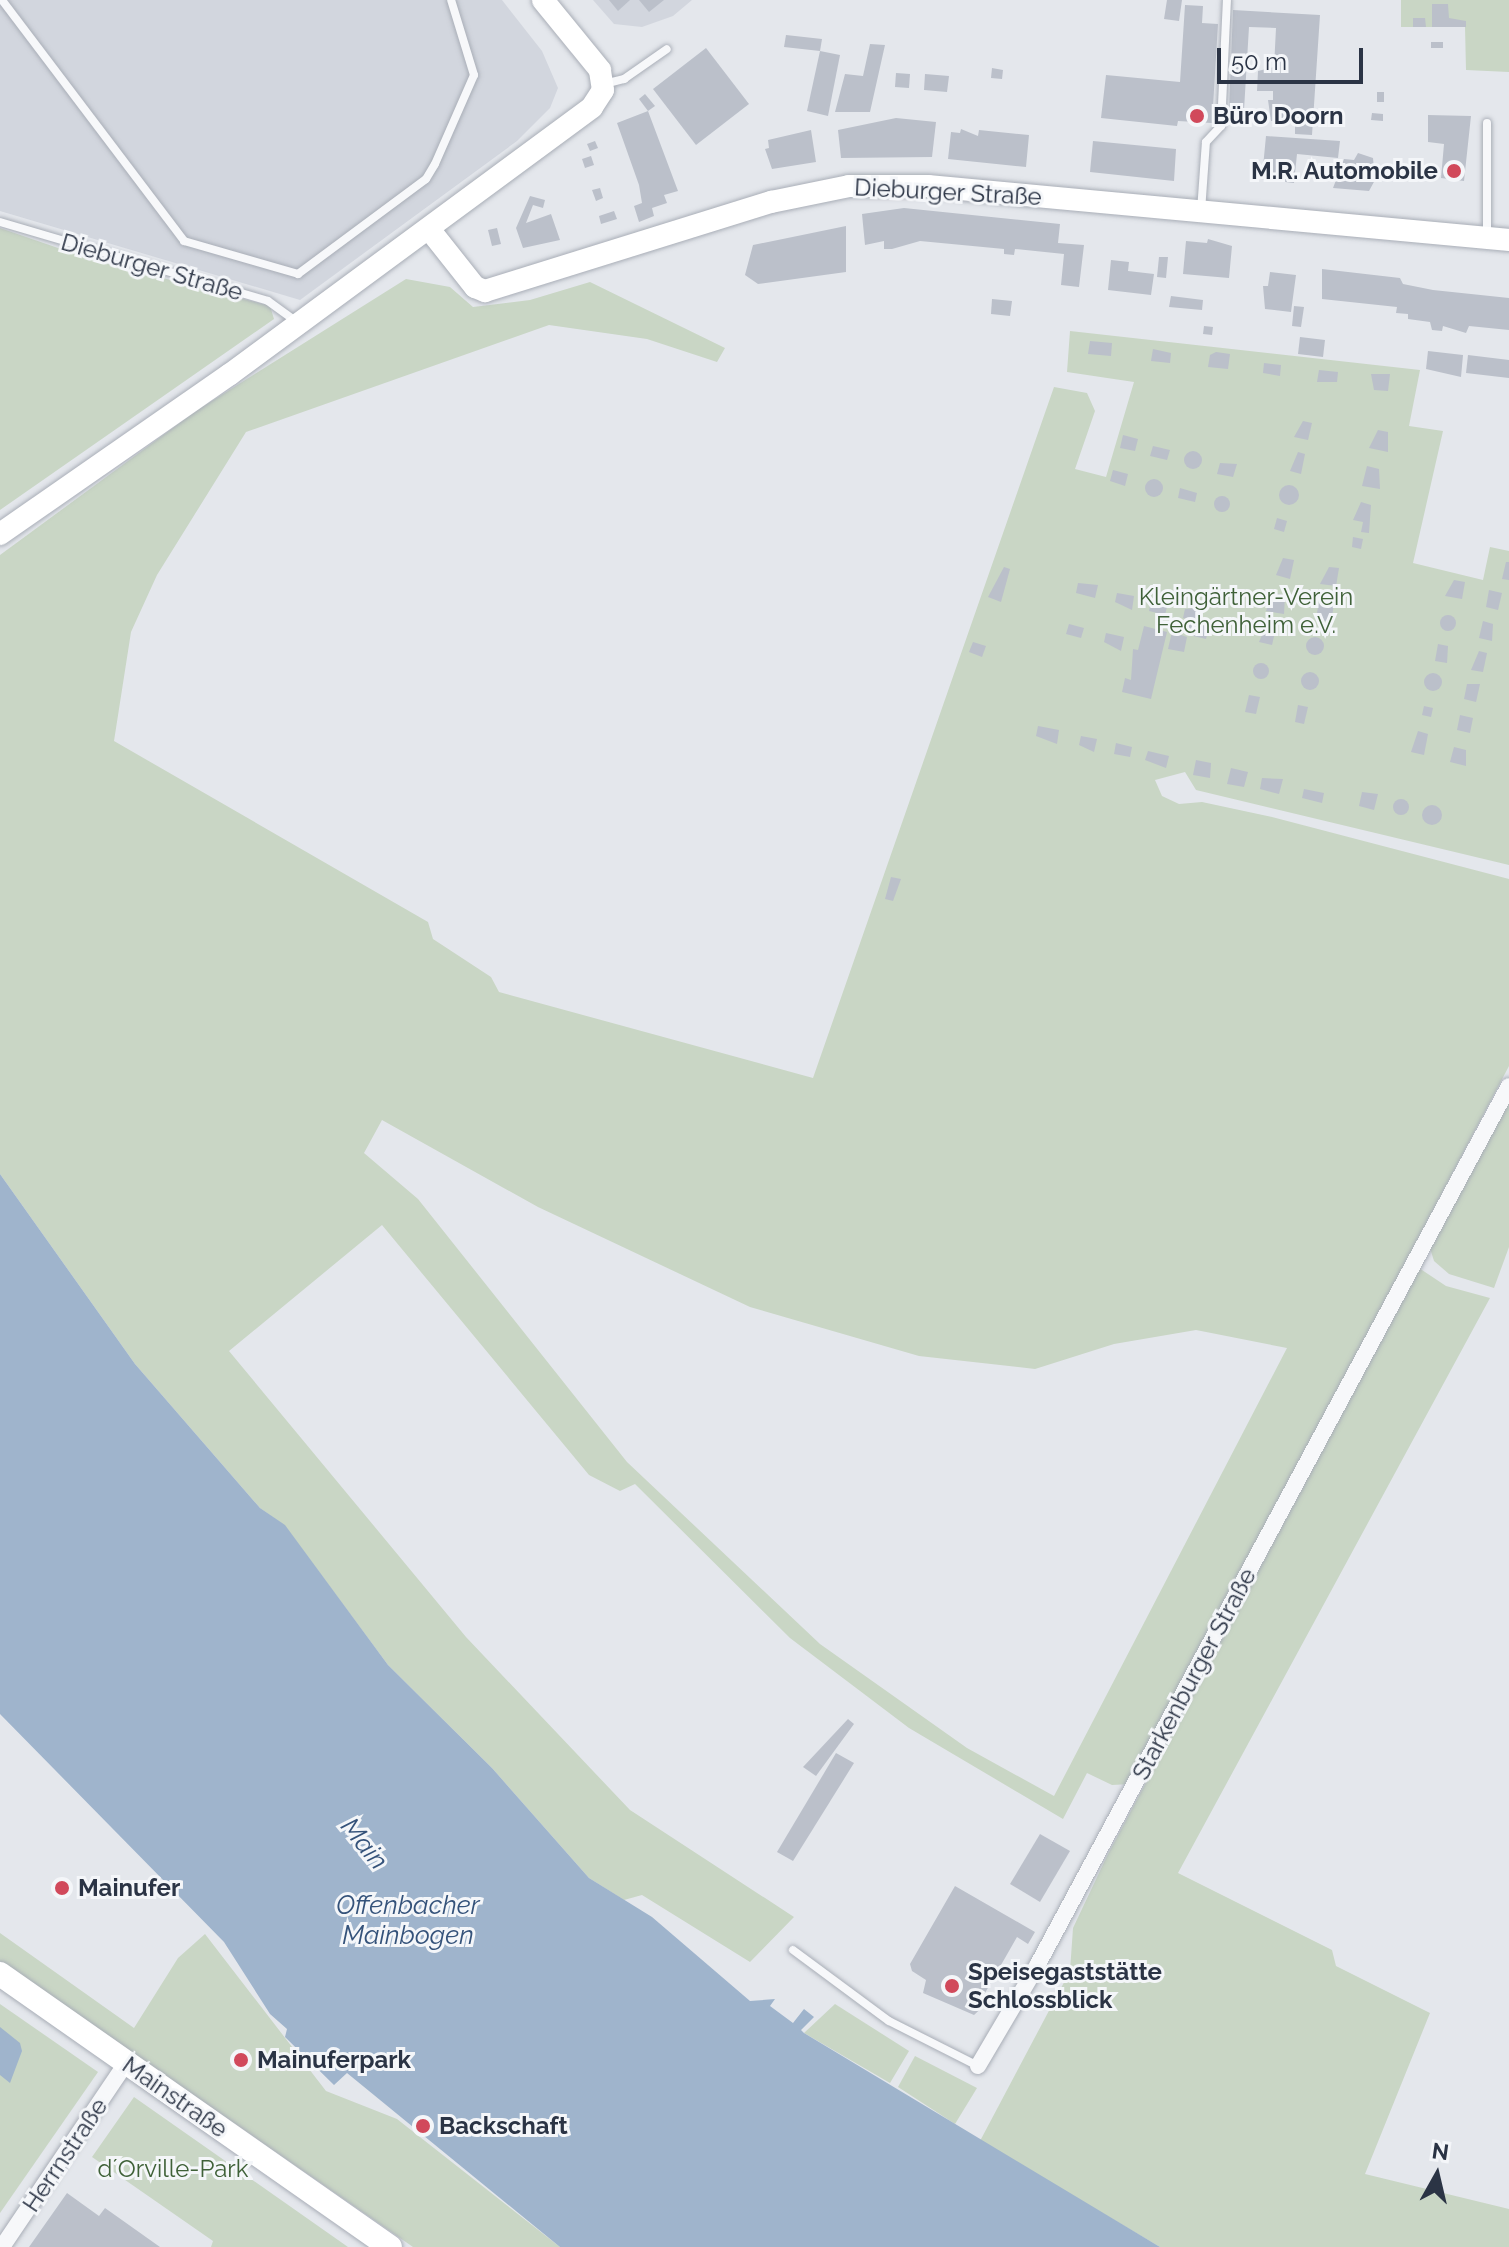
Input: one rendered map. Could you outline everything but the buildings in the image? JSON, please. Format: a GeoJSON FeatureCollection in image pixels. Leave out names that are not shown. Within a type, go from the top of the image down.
{"type":"FeatureCollection","features":[{"type":"Feature","properties":{"kind":"main road","name":"Mainstraße"},"geometry":{"type":"LineString","coordinates":[[0,1974],[390,2247]]}},
{"type":"Feature","properties":{"kind":"street"},"geometry":{"type":"LineString","coordinates":[[0,534],[298,324],[592,107],[603,84],[596,63],[543,0]]}},
{"type":"Feature","properties":{"kind":"street","name":"Dieburger Straße"},"geometry":{"type":"LineString","coordinates":[[429,229],[475,287],[485,291],[771,202],[849,186],[928,186],[1498,239]]}},
{"type":"Feature","properties":{"kind":"street","name":"Starkenburger Straße"},"geometry":{"type":"LineString","coordinates":[[978,2066],[1052,1938],[1509,1086]]}},
{"type":"Feature","properties":{"kind":"street","name":"Herrnstraße"},"geometry":{"type":"LineString","coordinates":[[2,2247],[126,2063]]}},
{"type":"Feature","properties":{"kind":"lane"},"geometry":{"type":"LineString","coordinates":[[2,0],[184,241],[298,274],[426,179],[435,164],[474,75],[451,0]]}},
{"type":"Feature","properties":{"kind":"lane"},"geometry":{"type":"LineString","coordinates":[[1201,211],[1206,142],[1221,126],[1227,0]]}},
{"type":"Feature","properties":{"kind":"lane"},"geometry":{"type":"LineString","coordinates":[[603,84],[624,79],[667,49]]}},
{"type":"Feature","properties":{"kind":"lane"},"geometry":{"type":"LineString","coordinates":[[1487,123],[1498,239]]}},
{"type":"Feature","properties":{"kind":"lane","name":"Dieburger Straße"},"geometry":{"type":"LineString","coordinates":[[0,222],[268,301],[298,324]]}},
{"type":"Feature","properties":{"kind":"lane","name":"Starkenburger Straße"},"geometry":{"type":"LineString","coordinates":[[793,1950],[889,2021],[978,2066]]}},
{"type":"Feature","properties":{"kind":"shaded area"},"geometry":{"type":"Polygon","coordinates":[[[0,0],[502,0],[542,51],[558,88],[550,108],[517,141],[300,300],[0,211],[0,0]]]}},
{"type":"Feature","properties":{"kind":"shaded area"},"geometry":{"type":"Polygon","coordinates":[[[593,0],[692,0],[673,16],[642,27],[614,24],[593,0]]]}},
{"type":"Feature","properties":{"kind":"green space"},"geometry":{"type":"Polygon","coordinates":[[[1401,0],[1509,0],[1509,72],[1466,70],[1465,27],[1401,27],[1401,0]]]}},
{"type":"Feature","properties":{"kind":"green space"},"geometry":{"type":"Polygon","coordinates":[[[0,228],[90,259],[270,306],[274,319],[0,510],[0,228]]]}},
{"type":"Feature","properties":{"kind":"green space","name":"Kleingärtner-Verein Fechenheim e.V."},"geometry":{"type":"Polygon","coordinates":[[[406,279],[450,287],[473,307],[530,300],[590,282],[725,348],[717,362],[647,339],[549,325],[246,432],[157,575],[131,632],[114,741],[428,922],[433,939],[491,977],[499,992],[813,1078],[1054,387],[1087,393],[1095,411],[1075,469],[1106,477],[1134,382],[1067,372],[1070,331],[1420,370],[1409,426],[1443,431],[1413,563],[1483,580],[1490,547],[1509,551],[1509,865],[1196,790],[1185,772],[1155,780],[1162,796],[1179,804],[1202,802],[1272,817],[1509,879],[1509,1066],[1131,1784],[1112,1785],[1087,1773],[1063,1819],[909,1728],[790,1638],[635,1484],[620,1491],[589,1475],[382,1225],[229,1351],[466,1637],[630,1810],[794,1917],[750,1962],[642,1895],[624,1900],[589,1878],[492,1768],[388,1665],[285,1526],[260,1508],[135,1364],[0,1174],[0,555],[196,411],[406,279]],[[382,1120],[364,1153],[418,1199],[627,1462],[820,1644],[967,1748],[1054,1796],[1287,1348],[1196,1330],[1114,1344],[1035,1369],[919,1356],[750,1307],[538,1207],[382,1120]]]}},
{"type":"Feature","properties":{"kind":"green space"},"geometry":{"type":"Polygon","coordinates":[[[1509,1100],[1509,1247],[1494,1288],[1449,1274],[1434,1261],[1430,1248],[1509,1100]]]}},
{"type":"Feature","properties":{"kind":"green space"},"geometry":{"type":"Polygon","coordinates":[[[1419,1268],[1446,1286],[1490,1298],[1178,1873],[1332,1950],[1336,1966],[1430,2013],[1365,2174],[1509,2209],[1509,2247],[1160,2247],[980,2141],[1070,1971],[1073,1928],[1107,1856],[1419,1268]]]}},
{"type":"Feature","properties":{"kind":"green space","name":"Mainuferpark"},"geometry":{"type":"Polygon","coordinates":[[[0,1933],[134,2028],[178,1958],[205,1934],[326,2091],[397,2119],[560,2247],[413,2247],[0,1961],[0,1933]]]}},
{"type":"Feature","properties":{"kind":"green space"},"geometry":{"type":"Polygon","coordinates":[[[0,2004],[98,2072],[0,2213],[0,2004]]]}},
{"type":"Feature","properties":{"kind":"green space"},"geometry":{"type":"Polygon","coordinates":[[[835,2004],[909,2051],[890,2083],[804,2033],[835,2004]]]}},
{"type":"Feature","properties":{"kind":"green space"},"geometry":{"type":"Polygon","coordinates":[[[915,2056],[977,2088],[955,2124],[898,2087],[915,2056]]]}},
{"type":"Feature","properties":{"kind":"green space","name":"d´Orville-Park"},"geometry":{"type":"Polygon","coordinates":[[[134,2097],[348,2247],[211,2247],[213,2241],[92,2157],[134,2097]]]}},
{"type":"Feature","properties":{"kind":"water","name":"Offenbacher Mainbogen"},"geometry":{"type":"Polygon","coordinates":[[[0,1174],[135,1364],[260,1508],[285,1525],[388,1665],[492,1768],[589,1878],[652,1917],[750,2001],[775,1999],[770,2006],[793,2023],[804,2009],[814,2017],[801,2030],[804,2033],[1160,2247],[560,2247],[347,2073],[334,2085],[285,2037],[287,2029],[270,2014],[224,1942],[0,1714],[0,1174]]]}},
{"type":"Feature","properties":{"kind":"water"},"geometry":{"type":"Polygon","coordinates":[[[0,2027],[20,2043],[22,2051],[10,2083],[0,2075],[0,2027]]]}},
{"type":"Feature","properties":{"kind":"place","name":"Büro Doorn"},"geometry":{"type":"Point","coordinates":[1197,116]}},
{"type":"Feature","properties":{"kind":"place","name":"M.R. Automobile"},"geometry":{"type":"Point","coordinates":[1454,171]}},
{"type":"Feature","properties":{"kind":"place","name":"Mainufer"},"geometry":{"type":"Point","coordinates":[62,1888]}},
{"type":"Feature","properties":{"kind":"place","name":"Speisegaststätte Schlossblick"},"geometry":{"type":"Point","coordinates":[952,1986]}},
{"type":"Feature","properties":{"kind":"place","name":"Mainuferpark"},"geometry":{"type":"Point","coordinates":[241,2060]}},
{"type":"Feature","properties":{"kind":"place","name":"Backschaft"},"geometry":{"type":"Point","coordinates":[423,2126]}},
{"type":"Feature","properties":{"kind":"water label","name":"Main"},"geometry":{"type":"Point","coordinates":[364,1844]}}]}
